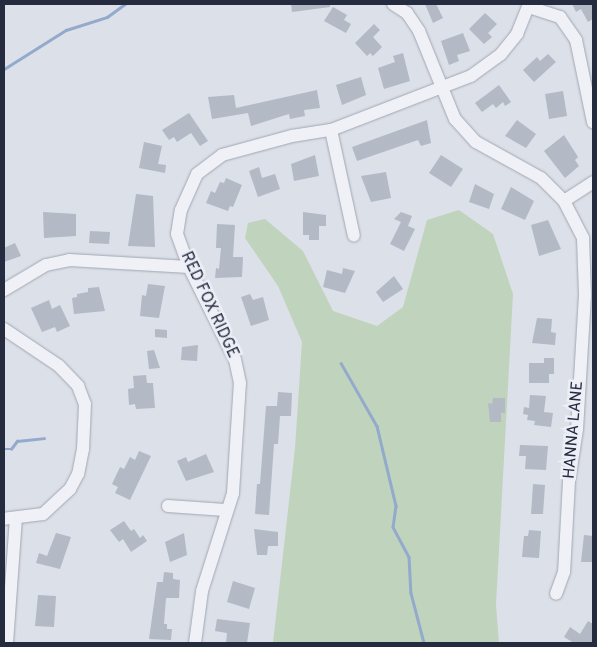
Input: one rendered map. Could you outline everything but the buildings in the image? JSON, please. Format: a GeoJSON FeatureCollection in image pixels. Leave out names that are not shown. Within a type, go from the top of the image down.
{"type":"FeatureCollection","features":[{"type":"Feature","properties":{"kind":"street","name":"HANNA LANE"},"geometry":{"type":"LineString","coordinates":[[393,4],[407,12],[419,31],[454,119],[476,142],[541,178],[564,201],[583,238],[586,263],[576,429],[569,481],[564,572],[556,594]]}},
{"type":"Feature","properties":{"kind":"street","name":"RED FOX RIDGE"},"geometry":{"type":"LineString","coordinates":[[195,643],[202,591],[225,510],[233,493],[238,447],[239,371],[189,268],[177,234],[181,210],[197,174],[222,155],[292,136],[331,130],[471,76],[501,54],[517,34],[529,5]]}},
{"type":"Feature","properties":{"kind":"street"},"geometry":{"type":"LineString","coordinates":[[529,5],[560,17],[576,40],[593,122]]}},
{"type":"Feature","properties":{"kind":"street"},"geometry":{"type":"LineString","coordinates":[[331,130],[354,236]]}},
{"type":"Feature","properties":{"kind":"street"},"geometry":{"type":"LineString","coordinates":[[564,201],[593,182]]}},
{"type":"Feature","properties":{"kind":"street"},"geometry":{"type":"LineString","coordinates":[[4,290],[46,265],[69,260],[189,268]]}},
{"type":"Feature","properties":{"kind":"street"},"geometry":{"type":"LineString","coordinates":[[4,330],[59,366],[78,386],[85,404],[83,448],[78,474],[70,490],[43,514],[10,519],[7,643]]}},
{"type":"Feature","properties":{"kind":"street"},"geometry":{"type":"LineString","coordinates":[[168,506],[225,510]]}},
{"type":"Feature","properties":{"kind":"green space"},"geometry":{"type":"Polygon","coordinates":[[[459,210],[493,234],[513,294],[496,605],[499,643],[273,643],[295,448],[302,342],[278,286],[245,238],[248,223],[265,219],[303,251],[333,311],[377,326],[403,307],[427,220],[459,210]]]}},
{"type":"Feature","properties":{"kind":"waterway"},"geometry":{"type":"LineString","coordinates":[[4,69],[66,30],[107,17],[125,4]]}},
{"type":"Feature","properties":{"kind":"waterway"},"geometry":{"type":"LineString","coordinates":[[341,363],[377,426],[396,506],[393,527],[409,557],[411,593],[424,643]]}},
{"type":"Feature","properties":{"kind":"waterway"},"geometry":{"type":"LineString","coordinates":[[4,449],[11,449],[17,441],[44,438]]}}]}
